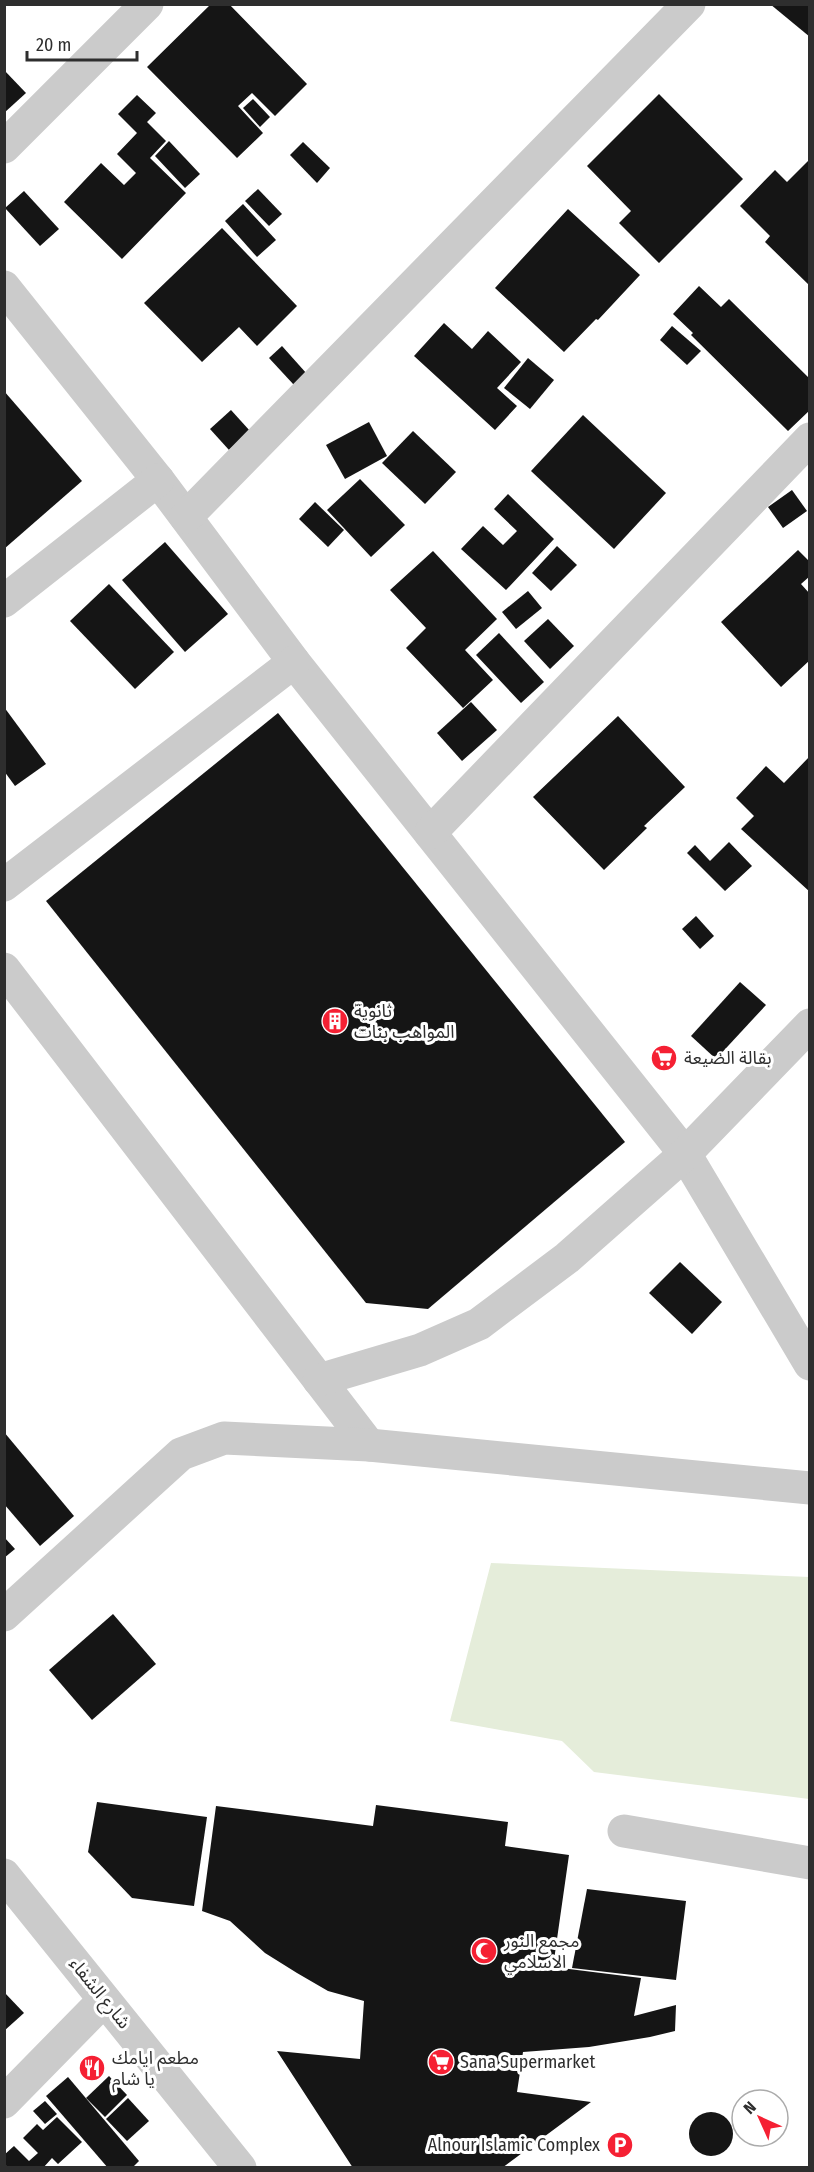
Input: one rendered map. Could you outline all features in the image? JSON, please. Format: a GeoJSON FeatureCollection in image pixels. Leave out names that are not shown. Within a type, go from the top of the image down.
{"type":"FeatureCollection","features":[{"type":"Feature","properties":{"kind":"street"},"geometry":{"type":"LineString","coordinates":[[4,147],[147,4]]}},
{"type":"Feature","properties":{"kind":"street"},"geometry":{"type":"LineString","coordinates":[[186,517],[689,4]]}},
{"type":"Feature","properties":{"kind":"street"},"geometry":{"type":"LineString","coordinates":[[11,308],[158,480],[294,662],[686,1154],[810,1364]]}},
{"type":"Feature","properties":{"kind":"street"},"geometry":{"type":"LineString","coordinates":[[430,832],[810,439]]}},
{"type":"Feature","properties":{"kind":"street"},"geometry":{"type":"LineString","coordinates":[[4,601],[158,480]]}},
{"type":"Feature","properties":{"kind":"street"},"geometry":{"type":"LineString","coordinates":[[4,885],[294,662]]}},
{"type":"Feature","properties":{"kind":"street"},"geometry":{"type":"LineString","coordinates":[[4,969],[369,1444]]}},
{"type":"Feature","properties":{"kind":"street"},"geometry":{"type":"LineString","coordinates":[[319,1380],[420,1350],[479,1324],[567,1258],[686,1154],[810,1025]]}},
{"type":"Feature","properties":{"kind":"street"},"geometry":{"type":"LineString","coordinates":[[4,1616],[181,1454],[224,1438],[369,1444],[810,1488]]}},
{"type":"Feature","properties":{"kind":"street"},"geometry":{"type":"LineString","coordinates":[[624,1831],[810,1863]]}},
{"type":"Feature","properties":{"kind":"street","name":"شارع الشفاء"},"geometry":{"type":"LineString","coordinates":[[4,1875],[240,2168]]}},
{"type":"Feature","properties":{"kind":"street"},"geometry":{"type":"LineString","coordinates":[[4,2102],[104,2000]]}},
{"type":"Feature","properties":{"kind":"green space"},"geometry":{"type":"Polygon","coordinates":[[[491,1563],[809,1577],[809,1799],[594,1772],[562,1741],[450,1721],[491,1563]]]}},
{"type":"Feature","properties":{"kind":"building"},"geometry":{"type":"Polygon","coordinates":[[[211,4],[229,4],[307,84],[275,116],[252,93],[238,106],[263,133],[237,158],[147,67],[211,4]]]}},
{"type":"Feature","properties":{"kind":"building"},"geometry":{"type":"Polygon","coordinates":[[[770,4],[810,4],[810,37],[770,4]]]}},
{"type":"Feature","properties":{"kind":"building"},"geometry":{"type":"Polygon","coordinates":[[[4,70],[26,93],[4,113],[4,70]]]}},
{"type":"Feature","properties":{"kind":"building"},"geometry":{"type":"Polygon","coordinates":[[[659,94],[743,179],[659,263],[619,223],[631,211],[587,166],[659,94]]]}},
{"type":"Feature","properties":{"kind":"building"},"geometry":{"type":"Polygon","coordinates":[[[137,95],[156,113],[147,122],[166,141],[150,158],[186,193],[122,259],[64,202],[101,163],[124,185],[136,173],[117,154],[137,133],[118,114],[137,95]]]}},
{"type":"Feature","properties":{"kind":"building"},"geometry":{"type":"Polygon","coordinates":[[[253,99],[270,117],[260,127],[243,108],[253,99]]]}},
{"type":"Feature","properties":{"kind":"building"},"geometry":{"type":"Polygon","coordinates":[[[169,141],[200,174],[185,188],[155,156],[169,141]]]}},
{"type":"Feature","properties":{"kind":"building"},"geometry":{"type":"Polygon","coordinates":[[[303,142],[330,168],[317,183],[290,155],[303,142]]]}},
{"type":"Feature","properties":{"kind":"building"},"geometry":{"type":"Polygon","coordinates":[[[810,159],[810,286],[765,242],[770,236],[740,206],[775,170],[787,182],[810,159]]]}},
{"type":"Feature","properties":{"kind":"building"},"geometry":{"type":"Polygon","coordinates":[[[258,189],[282,214],[269,226],[245,201],[258,189]]]}},
{"type":"Feature","properties":{"kind":"building"},"geometry":{"type":"Polygon","coordinates":[[[24,191],[59,229],[40,246],[5,208],[24,191]]]}},
{"type":"Feature","properties":{"kind":"building"},"geometry":{"type":"Polygon","coordinates":[[[243,204],[276,240],[257,257],[225,221],[243,204]]]}},
{"type":"Feature","properties":{"kind":"building"},"geometry":{"type":"Polygon","coordinates":[[[568,209],[640,275],[564,352],[495,288],[568,209]]]}},
{"type":"Feature","properties":{"kind":"building"},"geometry":{"type":"Polygon","coordinates":[[[222,228],[297,306],[257,346],[239,327],[202,362],[144,303],[222,228]]]}},
{"type":"Feature","properties":{"kind":"building"},"geometry":{"type":"Polygon","coordinates":[[[699,286],[721,307],[729,299],[810,379],[810,410],[788,431],[691,335],[693,333],[673,314],[699,286]]]}},
{"type":"Feature","properties":{"kind":"building"},"geometry":{"type":"Polygon","coordinates":[[[444,323],[472,349],[488,331],[521,362],[497,388],[517,406],[495,430],[414,356],[444,323]]]}},
{"type":"Feature","properties":{"kind":"building"},"geometry":{"type":"Polygon","coordinates":[[[672,326],[701,351],[687,365],[660,340],[672,326]]]}},
{"type":"Feature","properties":{"kind":"building"},"geometry":{"type":"Polygon","coordinates":[[[282,346],[307,374],[294,385],[269,358],[282,346]]]}},
{"type":"Feature","properties":{"kind":"building"},"geometry":{"type":"Polygon","coordinates":[[[528,358],[554,380],[530,409],[504,388],[528,358]]]}},
{"type":"Feature","properties":{"kind":"building"},"geometry":{"type":"Polygon","coordinates":[[[4,391],[82,481],[4,549],[4,391]]]}},
{"type":"Feature","properties":{"kind":"building"},"geometry":{"type":"Polygon","coordinates":[[[231,410],[250,431],[229,450],[210,429],[231,410]]]}},
{"type":"Feature","properties":{"kind":"building"},"geometry":{"type":"Polygon","coordinates":[[[583,415],[666,493],[614,549],[531,471],[583,415]]]}},
{"type":"Feature","properties":{"kind":"building"},"geometry":{"type":"Polygon","coordinates":[[[369,422],[387,456],[345,479],[326,445],[369,422]]]}},
{"type":"Feature","properties":{"kind":"building"},"geometry":{"type":"Polygon","coordinates":[[[413,431],[456,472],[425,504],[382,463],[413,431]]]}},
{"type":"Feature","properties":{"kind":"building"},"geometry":{"type":"Polygon","coordinates":[[[360,479],[405,525],[371,557],[327,510],[360,479]]]}},
{"type":"Feature","properties":{"kind":"building"},"geometry":{"type":"Polygon","coordinates":[[[792,490],[807,511],[783,528],[768,507],[792,490]]]}},
{"type":"Feature","properties":{"kind":"building"},"geometry":{"type":"Polygon","coordinates":[[[508,494],[554,539],[506,590],[461,549],[483,526],[503,545],[517,531],[494,509],[508,494]]]}},
{"type":"Feature","properties":{"kind":"building"},"geometry":{"type":"Polygon","coordinates":[[[315,502],[344,530],[328,547],[299,519],[315,502]]]}},
{"type":"Feature","properties":{"kind":"building"},"geometry":{"type":"Polygon","coordinates":[[[165,542],[228,614],[185,652],[122,580],[165,542]]]}},
{"type":"Feature","properties":{"kind":"building"},"geometry":{"type":"Polygon","coordinates":[[[557,546],[577,565],[551,591],[532,573],[557,546]]]}},
{"type":"Feature","properties":{"kind":"building"},"geometry":{"type":"Polygon","coordinates":[[[798,550],[810,562],[810,576],[801,584],[810,594],[810,660],[781,687],[721,622],[798,550]]]}},
{"type":"Feature","properties":{"kind":"building"},"geometry":{"type":"Polygon","coordinates":[[[433,551],[497,619],[465,650],[493,680],[463,708],[406,648],[426,628],[390,590],[433,551]]]}},
{"type":"Feature","properties":{"kind":"building"},"geometry":{"type":"Polygon","coordinates":[[[109,584],[174,652],[135,689],[70,621],[109,584]]]}},
{"type":"Feature","properties":{"kind":"building"},"geometry":{"type":"Polygon","coordinates":[[[528,591],[542,608],[516,629],[502,612],[528,591]]]}},
{"type":"Feature","properties":{"kind":"building"},"geometry":{"type":"Polygon","coordinates":[[[548,619],[574,646],[550,669],[524,641],[548,619]]]}},
{"type":"Feature","properties":{"kind":"building"},"geometry":{"type":"Polygon","coordinates":[[[499,633],[544,682],[521,703],[476,655],[499,633]]]}},
{"type":"Feature","properties":{"kind":"building"},"geometry":{"type":"Polygon","coordinates":[[[471,702],[497,730],[462,761],[437,733],[471,702]]]}},
{"type":"Feature","properties":{"kind":"building"},"geometry":{"type":"Polygon","coordinates":[[[4,707],[46,764],[15,786],[4,771],[4,707]]]}},
{"type":"Feature","properties":{"kind":"building","name":"ثانوية المواهب بنات"},"geometry":{"type":"Polygon","coordinates":[[[278,713],[625,1142],[428,1309],[366,1303],[46,901],[278,713]]]}},
{"type":"Feature","properties":{"kind":"building"},"geometry":{"type":"Polygon","coordinates":[[[618,716],[685,787],[644,826],[647,828],[604,870],[533,797],[618,716]]]}},
{"type":"Feature","properties":{"kind":"building"},"geometry":{"type":"Polygon","coordinates":[[[810,756],[810,892],[741,829],[754,816],[736,798],[766,766],[784,783],[810,756]]]}},
{"type":"Feature","properties":{"kind":"building"},"geometry":{"type":"Polygon","coordinates":[[[729,842],[752,866],[725,891],[687,853],[695,845],[710,861],[729,842]]]}},
{"type":"Feature","properties":{"kind":"building"},"geometry":{"type":"Polygon","coordinates":[[[696,916],[714,936],[700,949],[682,929],[696,916]]]}},
{"type":"Feature","properties":{"kind":"building"},"geometry":{"type":"Polygon","coordinates":[[[740,982],[766,1005],[716,1059],[691,1036],[740,982]]]}},
{"type":"Feature","properties":{"kind":"building"},"geometry":{"type":"Polygon","coordinates":[[[680,1262],[722,1302],[692,1334],[649,1293],[680,1262]]]}},
{"type":"Feature","properties":{"kind":"building"},"geometry":{"type":"Polygon","coordinates":[[[4,1432],[74,1516],[40,1546],[4,1504],[4,1432]]]}},
{"type":"Feature","properties":{"kind":"building"},"geometry":{"type":"Polygon","coordinates":[[[4,1537],[15,1549],[4,1558],[4,1537]]]}},
{"type":"Feature","properties":{"kind":"building"},"geometry":{"type":"Polygon","coordinates":[[[113,1614],[156,1664],[92,1720],[49,1670],[113,1614]]]}},
{"type":"Feature","properties":{"kind":"building"},"geometry":{"type":"Polygon","coordinates":[[[97,1802],[207,1817],[194,1906],[132,1898],[88,1852],[97,1802]]]}},
{"type":"Feature","properties":{"kind":"building"},"geometry":{"type":"Polygon","coordinates":[[[376,1805],[508,1822],[505,1846],[569,1855],[553,1967],[641,1978],[634,2016],[676,2005],[675,2031],[589,2047],[523,2052],[517,2092],[591,2102],[502,2168],[353,2168],[277,2051],[360,2059],[364,2001],[328,1991],[265,1953],[230,1921],[202,1911],[216,1806],[373,1826],[376,1805]]]}},
{"type":"Feature","properties":{"kind":"building"},"geometry":{"type":"Polygon","coordinates":[[[587,1889],[686,1901],[676,1980],[572,1968],[587,1889]]]}},
{"type":"Feature","properties":{"kind":"building"},"geometry":{"type":"Polygon","coordinates":[[[4,1992],[24,2013],[4,2031],[4,1992]]]}},
{"type":"Feature","properties":{"kind":"building"},"geometry":{"type":"Polygon","coordinates":[[[109,2076],[127,2095],[105,2117],[86,2098],[109,2076]]]}},
{"type":"Feature","properties":{"kind":"building"},"geometry":{"type":"Polygon","coordinates":[[[68,2077],[139,2161],[132,2168],[108,2168],[46,2096],[68,2077]]]}},
{"type":"Feature","properties":{"kind":"building"},"geometry":{"type":"Polygon","coordinates":[[[128,2098],[149,2121],[127,2141],[106,2119],[128,2098]]]}},
{"type":"Feature","properties":{"kind":"building"},"geometry":{"type":"Polygon","coordinates":[[[45,2101],[57,2114],[45,2124],[33,2111],[45,2101]]]}},
{"type":"Feature","properties":{"kind":"building"},"geometry":{"type":"Polygon","coordinates":[[[711,2112],[719,2113],[730,2123],[730,2145],[727,2150],[719,2155],[711,2156],[703,2155],[695,2150],[690,2142],[689,2134],[690,2126],[695,2118],[703,2113],[711,2112]]]}},
{"type":"Feature","properties":{"kind":"building"},"geometry":{"type":"Polygon","coordinates":[[[57,2117],[82,2142],[58,2164],[52,2158],[43,2168],[8,2168],[4,2163],[4,2155],[14,2146],[29,2161],[38,2153],[23,2138],[37,2124],[43,2130],[57,2117]]]}},
{"type":"Feature","properties":{"kind":"place","name":"ثانوية المواهب بنات"},"geometry":{"type":"Point","coordinates":[335,1021]}},
{"type":"Feature","properties":{"kind":"place","name":"بقالة الضيعة"},"geometry":{"type":"Point","coordinates":[664,1058]}},
{"type":"Feature","properties":{"kind":"place","name":"مجمع النور الاسلامي"},"geometry":{"type":"Point","coordinates":[484,1951]}},
{"type":"Feature","properties":{"kind":"place","name":"Sana Supermarket"},"geometry":{"type":"Point","coordinates":[441,2062]}},
{"type":"Feature","properties":{"kind":"place","name":"مطعم ايامك يا شام"},"geometry":{"type":"Point","coordinates":[92,2068]}},
{"type":"Feature","properties":{"kind":"place","name":"Alnour Islamic Complex"},"geometry":{"type":"Point","coordinates":[620,2145]}}]}
